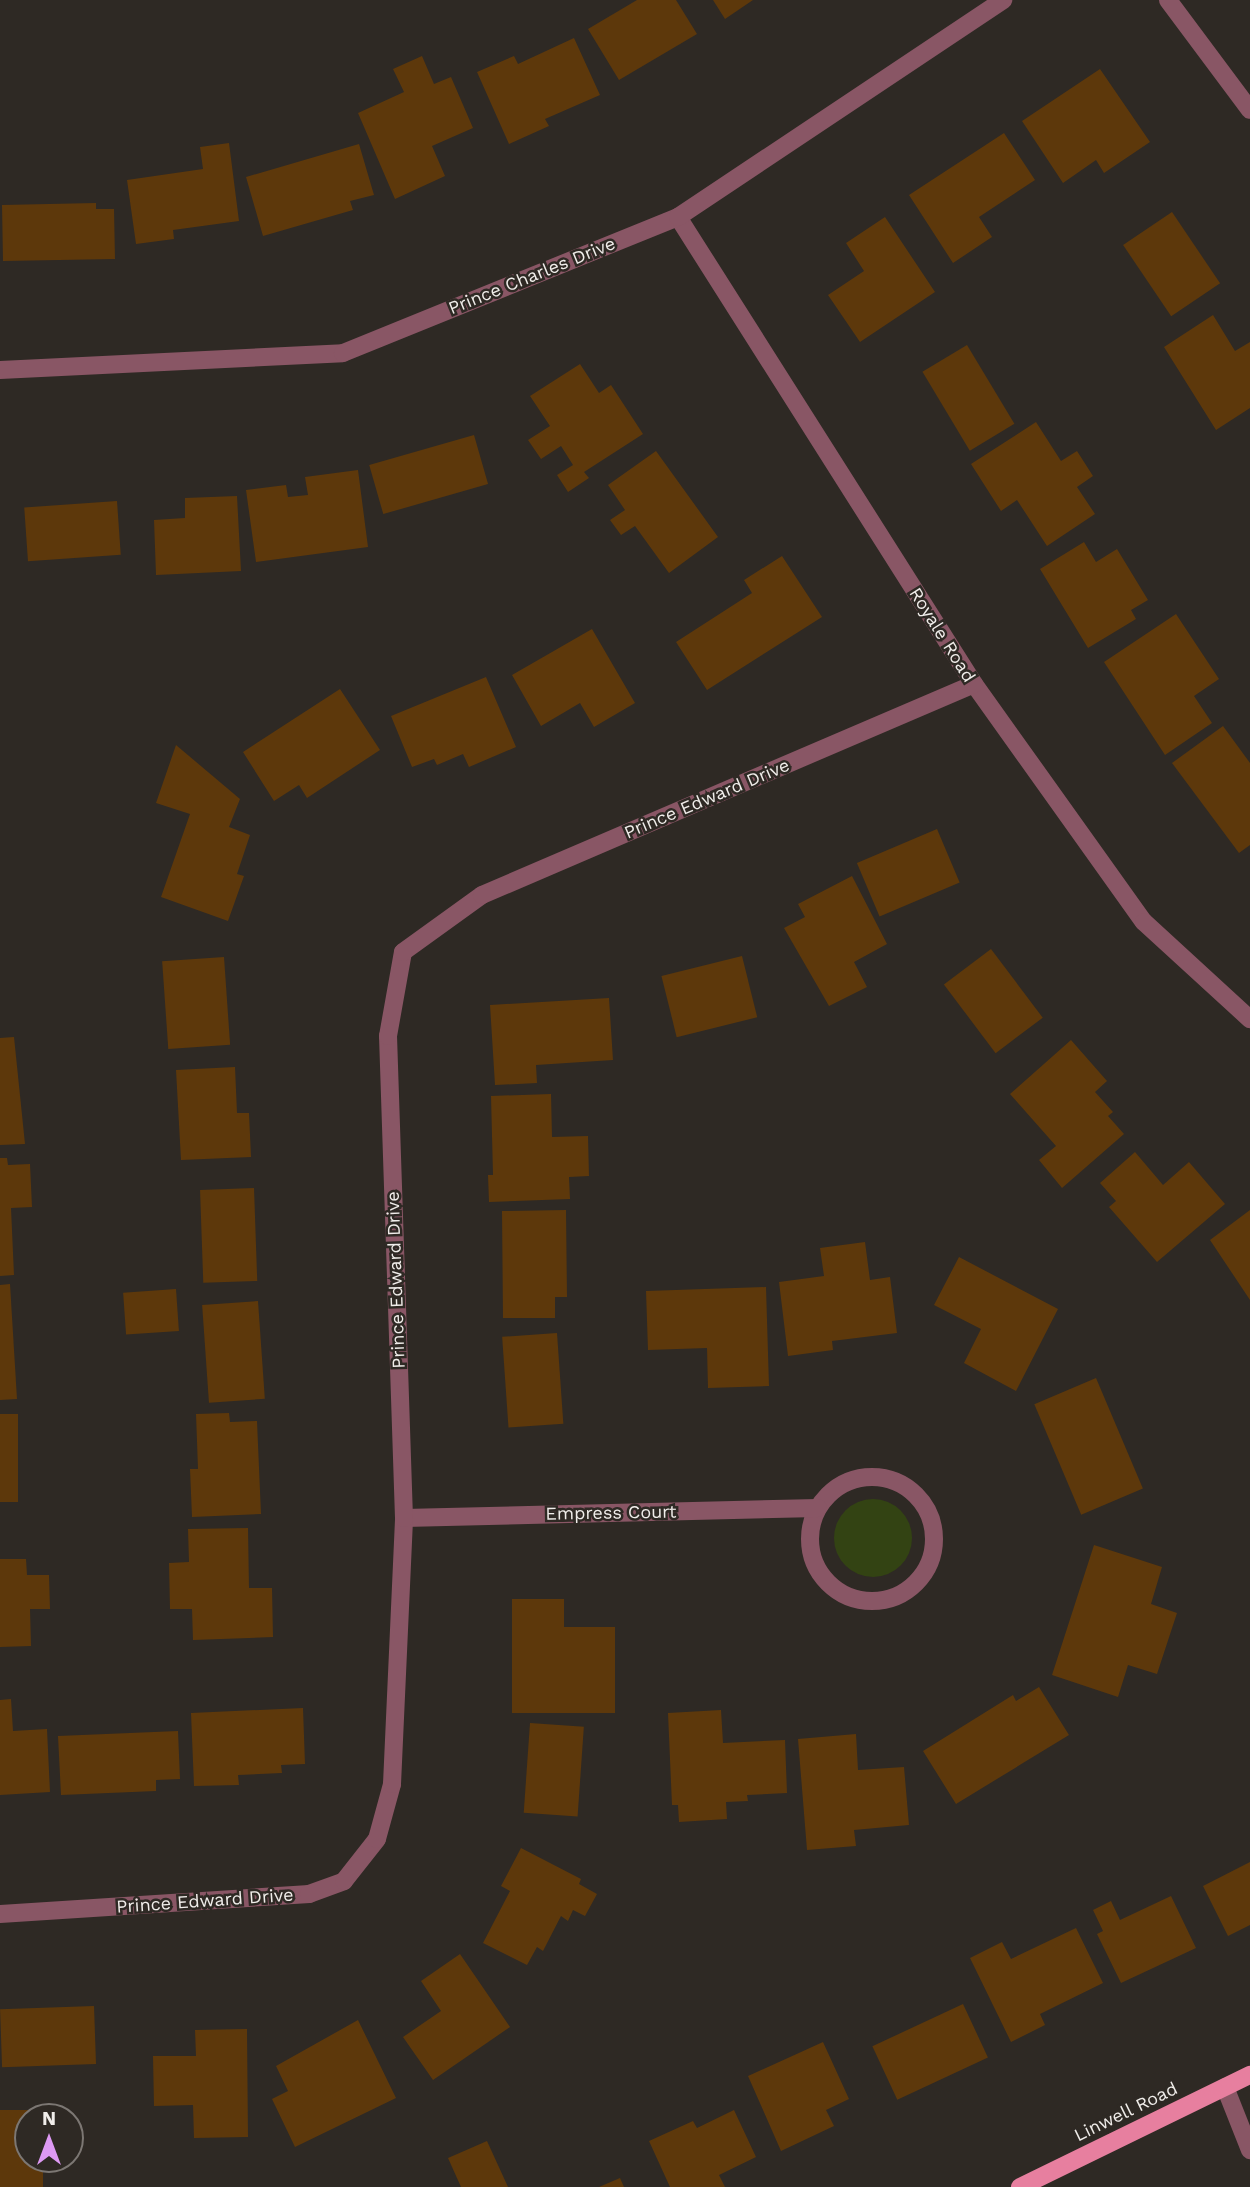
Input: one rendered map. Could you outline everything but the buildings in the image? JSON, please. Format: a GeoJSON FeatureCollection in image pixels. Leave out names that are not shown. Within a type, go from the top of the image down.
{"type":"FeatureCollection","features":[{"type":"Feature","properties":{"kind":"main road","name":"Linwell Road"},"geometry":{"type":"LineString","coordinates":[[1020,2187],[1250,2075]]}},
{"type":"Feature","properties":{"kind":"street","name":"Prince Charles Drive"},"geometry":{"type":"LineString","coordinates":[[0,370],[343,353],[678,217],[1003,0]]}},
{"type":"Feature","properties":{"kind":"street"},"geometry":{"type":"LineString","coordinates":[[1168,0],[1250,110]]}},
{"type":"Feature","properties":{"kind":"street","name":"Royale Road"},"geometry":{"type":"LineString","coordinates":[[678,217],[974,684],[1144,922],[1250,1019]]}},
{"type":"Feature","properties":{"kind":"street","name":"Prince Edward Drive"},"geometry":{"type":"LineString","coordinates":[[0,1914],[272,1899],[309,1894],[344,1881],[377,1839],[391,1784],[404,1518],[388,1036],[403,952],[482,895],[974,684]]}},
{"type":"Feature","properties":{"kind":"street"},"geometry":{"type":"LineString","coordinates":[[868,1476],[907,1487],[922,1500],[935,1539],[922,1577],[888,1600],[867,1601],[838,1591],[816,1568],[810,1548],[818,1507],[848,1481],[868,1476]]}},
{"type":"Feature","properties":{"kind":"street","name":"Empress Court"},"geometry":{"type":"LineString","coordinates":[[404,1518],[818,1507]]}},
{"type":"Feature","properties":{"kind":"street"},"geometry":{"type":"LineString","coordinates":[[1225,2087],[1250,2150]]}},
{"type":"Feature","properties":{"kind":"green space"},"geometry":{"type":"Polygon","coordinates":[[[865,1499],[881,1499],[895,1505],[906,1516],[912,1530],[912,1546],[906,1560],[895,1571],[881,1577],[865,1577],[851,1571],[840,1560],[834,1546],[834,1530],[840,1516],[851,1505],[865,1499]]]}}]}
